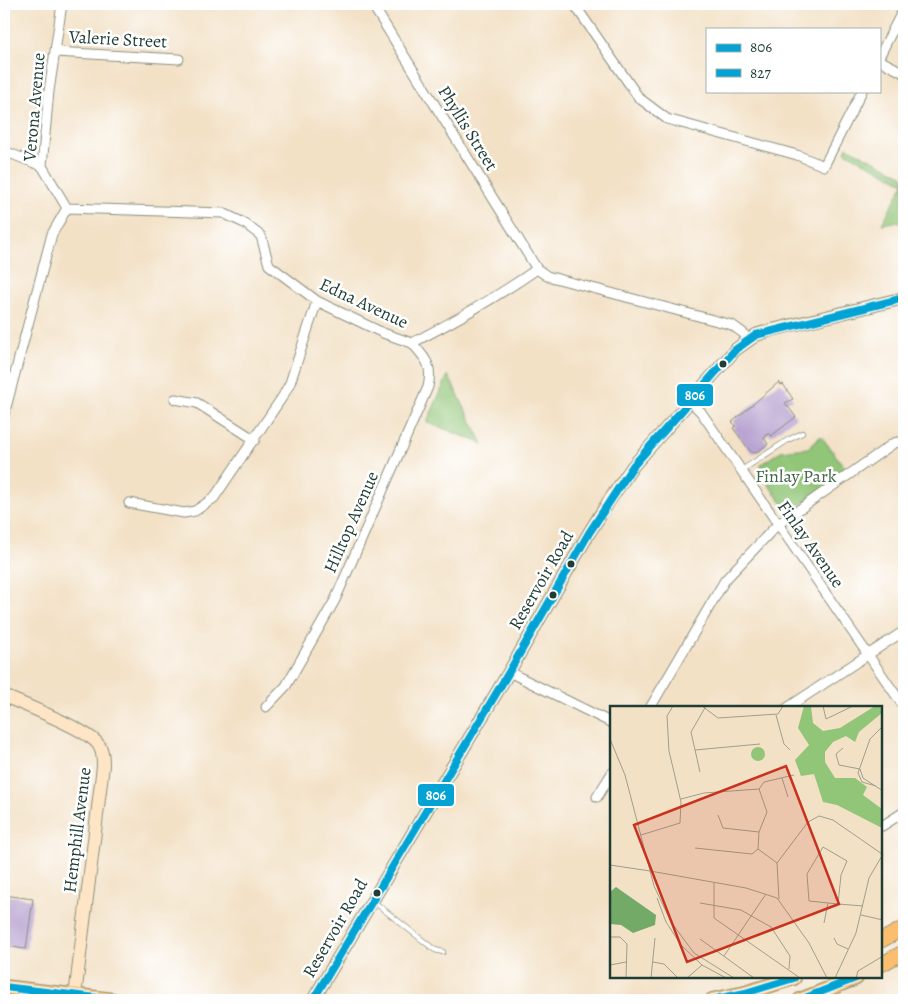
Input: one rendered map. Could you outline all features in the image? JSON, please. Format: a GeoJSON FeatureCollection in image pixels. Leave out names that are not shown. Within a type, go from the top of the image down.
{"type":"FeatureCollection","features":[{"type":"Feature","properties":{"kind":"main road"},"geometry":{"type":"LineString","coordinates":[[883,939],[904,928]]}},
{"type":"Feature","properties":{"kind":"main road"},"geometry":{"type":"LineString","coordinates":[[883,963],[904,952]]}},
{"type":"Feature","properties":{"kind":"main road"},"geometry":{"type":"LineString","coordinates":[[712,1000],[745,993],[791,979]]}},
{"type":"Feature","properties":{"kind":"main road"},"geometry":{"type":"LineString","coordinates":[[800,1000],[853,979]]}},
{"type":"Feature","properties":{"kind":"main road"},"geometry":{"type":"LineString","coordinates":[[4,987],[114,1000]]}},
{"type":"Feature","properties":{"kind":"street","name":"Verona Avenue"},"geometry":{"type":"LineString","coordinates":[[62,4],[49,91],[42,166],[67,208]]}},
{"type":"Feature","properties":{"kind":"street","name":"Phyllis Street"},"geometry":{"type":"LineString","coordinates":[[372,4],[537,269]]}},
{"type":"Feature","properties":{"kind":"street"},"geometry":{"type":"LineString","coordinates":[[574,4],[639,98],[667,119],[797,155],[824,166],[861,92]]}},
{"type":"Feature","properties":{"kind":"street"},"geometry":{"type":"LineString","coordinates":[[880,57],[904,8]]}},
{"type":"Feature","properties":{"kind":"street","name":"Valerie Street"},"geometry":{"type":"LineString","coordinates":[[55,52],[179,59]]}},
{"type":"Feature","properties":{"kind":"street"},"geometry":{"type":"LineString","coordinates":[[880,60],[904,73]]}},
{"type":"Feature","properties":{"kind":"street"},"geometry":{"type":"LineString","coordinates":[[4,151],[42,166]]}},
{"type":"Feature","properties":{"kind":"street"},"geometry":{"type":"LineString","coordinates":[[4,415],[52,234],[67,208]]}},
{"type":"Feature","properties":{"kind":"street","name":"Edna Avenue"},"geometry":{"type":"LineString","coordinates":[[67,208],[223,212],[244,223],[262,236],[269,265],[317,301],[382,333],[412,343],[502,293],[537,269]]}},
{"type":"Feature","properties":{"kind":"street"},"geometry":{"type":"LineString","coordinates":[[537,269],[547,276],[732,325],[748,340]]}},
{"type":"Feature","properties":{"kind":"street","name":"Reservoir Road"},"geometry":{"type":"LineString","coordinates":[[313,1000],[589,533],[634,466],[735,350],[748,340],[768,331],[904,298]]}},
{"type":"Feature","properties":{"kind":"street"},"geometry":{"type":"LineString","coordinates":[[129,503],[184,513],[196,510],[214,498],[255,440],[290,383],[317,301]]}},
{"type":"Feature","properties":{"kind":"street","name":"Hilltop Avenue"},"geometry":{"type":"LineString","coordinates":[[266,707],[286,686],[335,600],[428,387],[430,370],[428,363],[412,343]]}},
{"type":"Feature","properties":{"kind":"street"},"geometry":{"type":"LineString","coordinates":[[174,399],[197,403],[255,440]]}},
{"type":"Feature","properties":{"kind":"street","name":"Finlay Avenue"},"geometry":{"type":"LineString","coordinates":[[690,401],[701,412],[904,708]]}},
{"type":"Feature","properties":{"kind":"street"},"geometry":{"type":"LineString","coordinates":[[651,706],[725,580],[777,525],[894,443],[904,441]]}},
{"type":"Feature","properties":{"kind":"street"},"geometry":{"type":"LineString","coordinates":[[790,706],[904,631]]}},
{"type":"Feature","properties":{"kind":"street"},"geometry":{"type":"LineString","coordinates":[[508,672],[610,722]]}},
{"type":"Feature","properties":{"kind":"street","name":"Hemphill Avenue"},"geometry":{"type":"LineString","coordinates":[[4,696],[94,738],[100,745],[103,755],[75,996]]}},
{"type":"Feature","properties":{"kind":"street"},"geometry":{"type":"LineString","coordinates":[[597,797],[610,776]]}},
{"type":"Feature","properties":{"kind":"street"},"geometry":{"type":"LineString","coordinates":[[883,825],[904,812]]}},
{"type":"Feature","properties":{"kind":"lane"},"geometry":{"type":"LineString","coordinates":[[740,471],[802,433]]}},
{"type":"Feature","properties":{"kind":"lane"},"geometry":{"type":"LineString","coordinates":[[372,900],[435,950],[443,952]]}},
{"type":"Feature","properties":{"kind":"green space"},"geometry":{"type":"Polygon","coordinates":[[[847,147],[904,176],[904,183],[845,152],[847,147]]]}},
{"type":"Feature","properties":{"kind":"green space"},"geometry":{"type":"Polygon","coordinates":[[[904,183],[904,237],[900,221],[882,224],[904,183]]]}},
{"type":"Feature","properties":{"kind":"green space"},"geometry":{"type":"Polygon","coordinates":[[[448,375],[483,444],[427,422],[448,375]]]}},
{"type":"Feature","properties":{"kind":"green space","name":"Finlay Park"},"geometry":{"type":"Polygon","coordinates":[[[821,436],[849,473],[793,509],[784,506],[760,473],[761,464],[781,451],[808,448],[821,436]]]}},
{"type":"Feature","properties":{"kind":"building"},"geometry":{"type":"Polygon","coordinates":[[[779,382],[781,385],[783,384],[793,399],[785,403],[796,417],[771,436],[769,433],[764,438],[768,444],[755,453],[751,452],[733,428],[736,426],[732,422],[779,382]]]}},
{"type":"Feature","properties":{"kind":"building"},"geometry":{"type":"Polygon","coordinates":[[[4,895],[33,899],[26,949],[4,946],[4,895]]]}},
{"type":"Feature","properties":{"kind":"transit line","name":"806"},"geometry":{"type":"LineString","coordinates":[[313,1000],[509,672],[589,533],[633,466],[735,350],[756,335],[904,298]]}},
{"type":"Feature","properties":{"kind":"transit line","name":"827"},"geometry":{"type":"LineString","coordinates":[[712,1000],[745,993],[791,979]]}},
{"type":"Feature","properties":{"kind":"transit line","name":"827"},"geometry":{"type":"LineString","coordinates":[[800,1000],[853,979]]}},
{"type":"Feature","properties":{"kind":"transit line","name":"827"},"geometry":{"type":"LineString","coordinates":[[4,987],[114,1000]]}}]}
